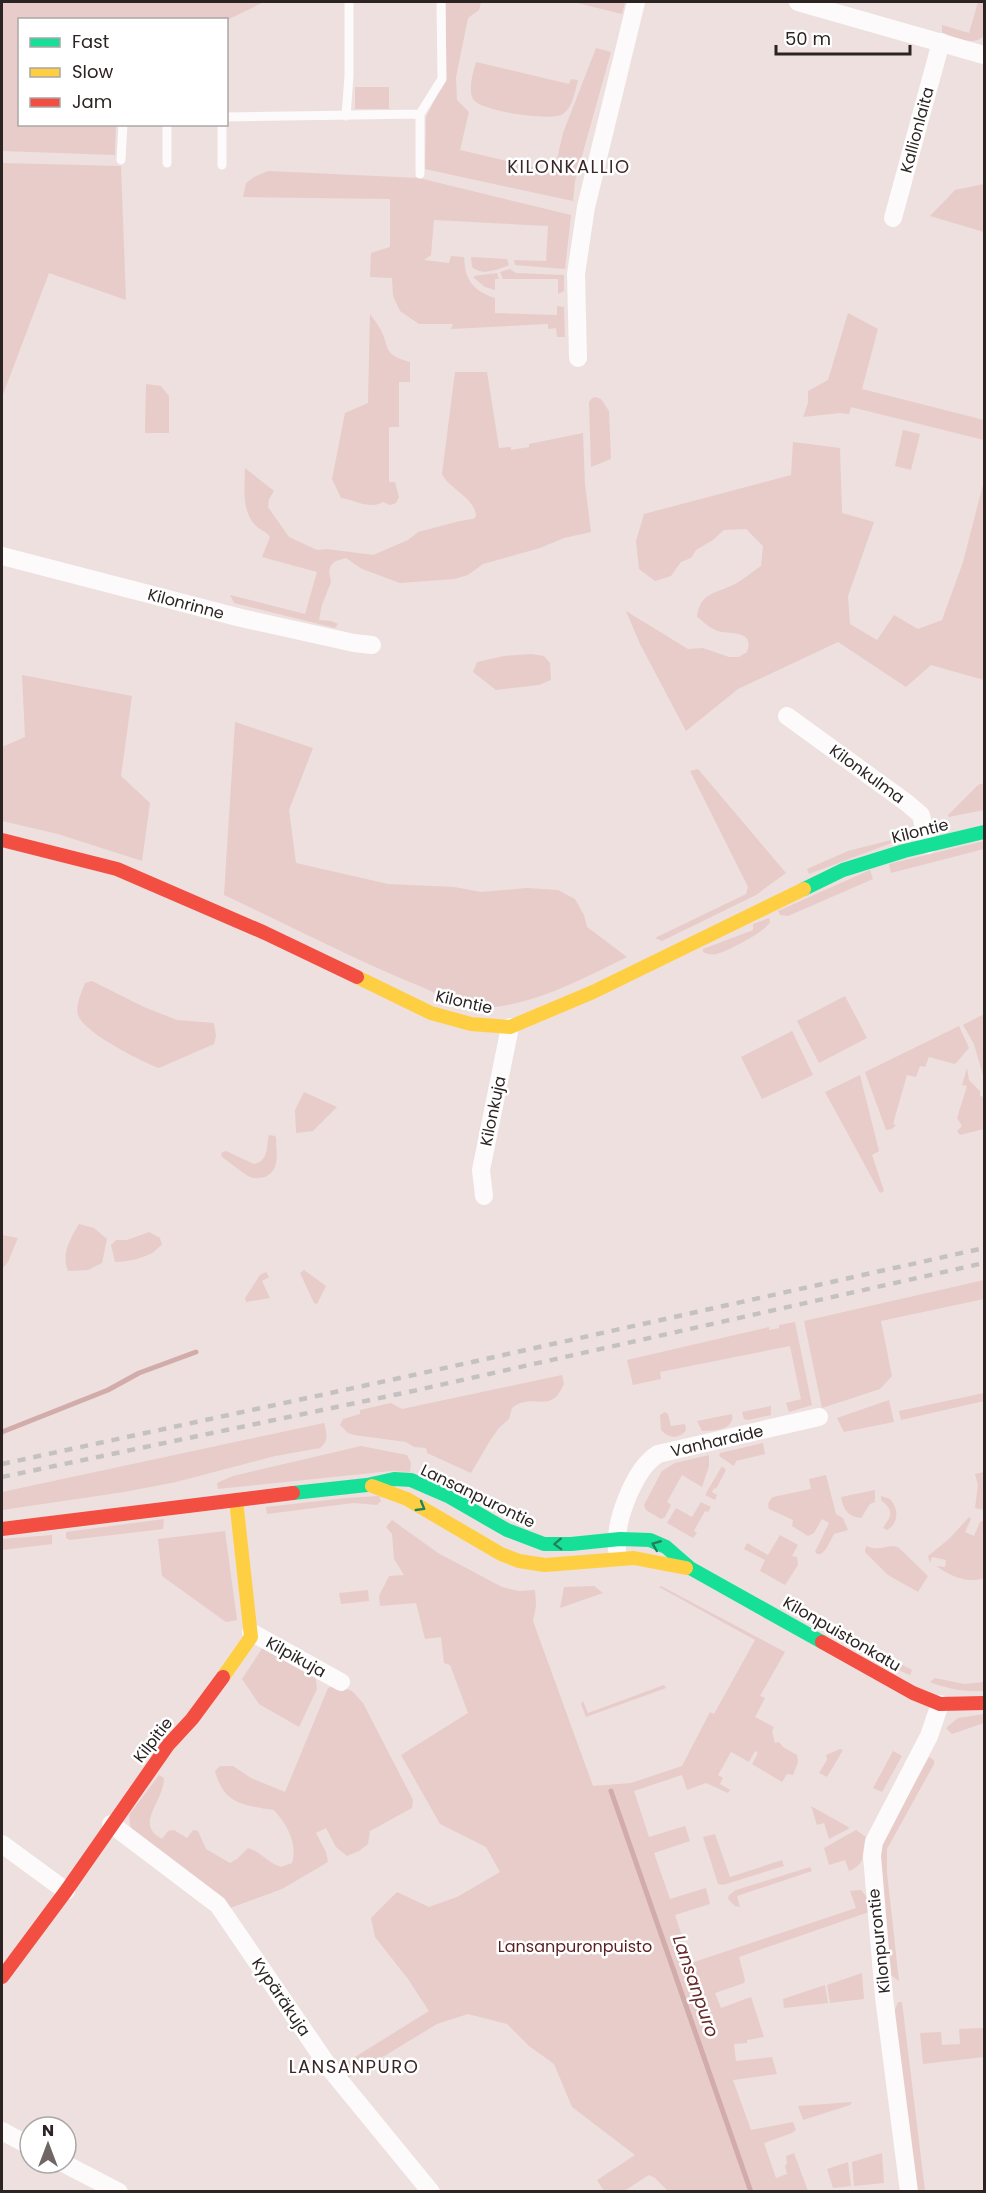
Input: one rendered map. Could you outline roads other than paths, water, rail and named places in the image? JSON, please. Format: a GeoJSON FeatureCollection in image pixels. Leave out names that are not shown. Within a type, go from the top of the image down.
{"type":"FeatureCollection","features":[{"type":"Feature","properties":{"kind":"street"},"geometry":{"type":"LineString","coordinates":[[578,358],[576,274],[586,207],[636,2]]}},
{"type":"Feature","properties":{"kind":"street"},"geometry":{"type":"LineString","coordinates":[[798,2],[984,55]]}},
{"type":"Feature","properties":{"kind":"street","name":"Kallionlaita"},"geometry":{"type":"LineString","coordinates":[[893,218],[941,42]]}},
{"type":"Feature","properties":{"kind":"street","name":"Kilonrinne"},"geometry":{"type":"LineString","coordinates":[[2,556],[241,618],[354,644],[372,645]]}},
{"type":"Feature","properties":{"kind":"street","name":"Kilonkulma"},"geometry":{"type":"LineString","coordinates":[[787,716],[921,815],[928,845]]}},
{"type":"Feature","properties":{"kind":"street","name":"Kilontie"},"geometry":{"type":"LineString","coordinates":[[2,840],[117,869],[148,881],[265,933],[431,1013],[471,1024],[510,1027],[593,992],[843,870],[870,860],[984,832]]}},
{"type":"Feature","properties":{"kind":"street","name":"Kilonkuja"},"geometry":{"type":"LineString","coordinates":[[484,1196],[481,1170],[510,1027]]}},
{"type":"Feature","properties":{"kind":"street","name":"Vanharaide"},"geometry":{"type":"LineString","coordinates":[[618,1559],[616,1539],[621,1511],[648,1461],[658,1455],[819,1417]]}},
{"type":"Feature","properties":{"kind":"street","name":"Lansanpurontie"},"geometry":{"type":"LineString","coordinates":[[2,1529],[367,1485],[395,1479],[430,1488],[504,1529],[545,1544],[616,1539],[645,1540],[661,1544],[690,1568]]}},
{"type":"Feature","properties":{"kind":"street","name":"Lansanpurontie"},"geometry":{"type":"LineString","coordinates":[[367,1485],[407,1499],[501,1554],[519,1561],[545,1565],[634,1558],[690,1568]]}},
{"type":"Feature","properties":{"kind":"street"},"geometry":{"type":"LineString","coordinates":[[236,1500],[251,1632]]}},
{"type":"Feature","properties":{"kind":"street","name":"Kilonpuistonkatu"},"geometry":{"type":"LineString","coordinates":[[690,1568],[913,1693],[940,1704],[977,1705],[984,1703]]}},
{"type":"Feature","properties":{"kind":"street","name":"Kilpikuja"},"geometry":{"type":"LineString","coordinates":[[251,1632],[341,1682]]}},
{"type":"Feature","properties":{"kind":"street","name":"Kilpitie"},"geometry":{"type":"LineString","coordinates":[[2,1977],[66,1891],[168,1744],[192,1719],[247,1643],[251,1632]]}},
{"type":"Feature","properties":{"kind":"street","name":"Kilonpurontie"},"geometry":{"type":"LineString","coordinates":[[909,2192],[884,1996],[872,1856],[874,1842],[929,1736],[940,1704]]}},
{"type":"Feature","properties":{"kind":"street","name":"Kypäräkuja"},"geometry":{"type":"LineString","coordinates":[[111,1824],[218,1905],[331,2070],[430,2192]]}},
{"type":"Feature","properties":{"kind":"street"},"geometry":{"type":"LineString","coordinates":[[2,1844],[66,1891]]}},
{"type":"Feature","properties":{"kind":"street"},"geometry":{"type":"LineString","coordinates":[[2,2131],[18,2140]]}},
{"type":"Feature","properties":{"kind":"street"},"geometry":{"type":"LineString","coordinates":[[78,2171],[119,2192]]}},
{"type":"Feature","properties":{"kind":"lane"},"geometry":{"type":"LineString","coordinates":[[346,116],[349,76],[348,2]]}},
{"type":"Feature","properties":{"kind":"lane"},"geometry":{"type":"LineString","coordinates":[[420,174],[420,114],[442,79],[441,2]]}},
{"type":"Feature","properties":{"kind":"lane"},"geometry":{"type":"LineString","coordinates":[[228,117],[420,114]]}},
{"type":"Feature","properties":{"kind":"lane"},"geometry":{"type":"LineString","coordinates":[[121,160],[123,126]]}},
{"type":"Feature","properties":{"kind":"lane"},"geometry":{"type":"LineString","coordinates":[[167,126],[167,164]]}},
{"type":"Feature","properties":{"kind":"lane"},"geometry":{"type":"LineString","coordinates":[[222,126],[222,165]]}},
{"type":"Feature","properties":{"kind":"waterway"},"geometry":{"type":"LineString","coordinates":[[2,1432],[108,1390],[139,1373],[196,1352]]}},
{"type":"Feature","properties":{"kind":"waterway","name":"Lansanpuro"},"geometry":{"type":"LineString","coordinates":[[611,1791],[751,2192]]}},
{"type":"Feature","properties":{"kind":"railway"},"geometry":{"type":"LineString","coordinates":[[2,1464],[984,1248]]}},
{"type":"Feature","properties":{"kind":"railway"},"geometry":{"type":"LineString","coordinates":[[2,1477],[413,1391],[984,1263]]}},
{"type":"Feature","properties":{"kind":"district","name":"KILONKALLIO"},"geometry":{"type":"Point","coordinates":[569,166]}},
{"type":"Feature","properties":{"kind":"district","name":"LANSANPURO"},"geometry":{"type":"Point","coordinates":[354,2066]}},
{"type":"Feature","properties":{"kind":"park label","name":"Lansanpuronpuisto"},"geometry":{"type":"Point","coordinates":[575,1946]}}]}
